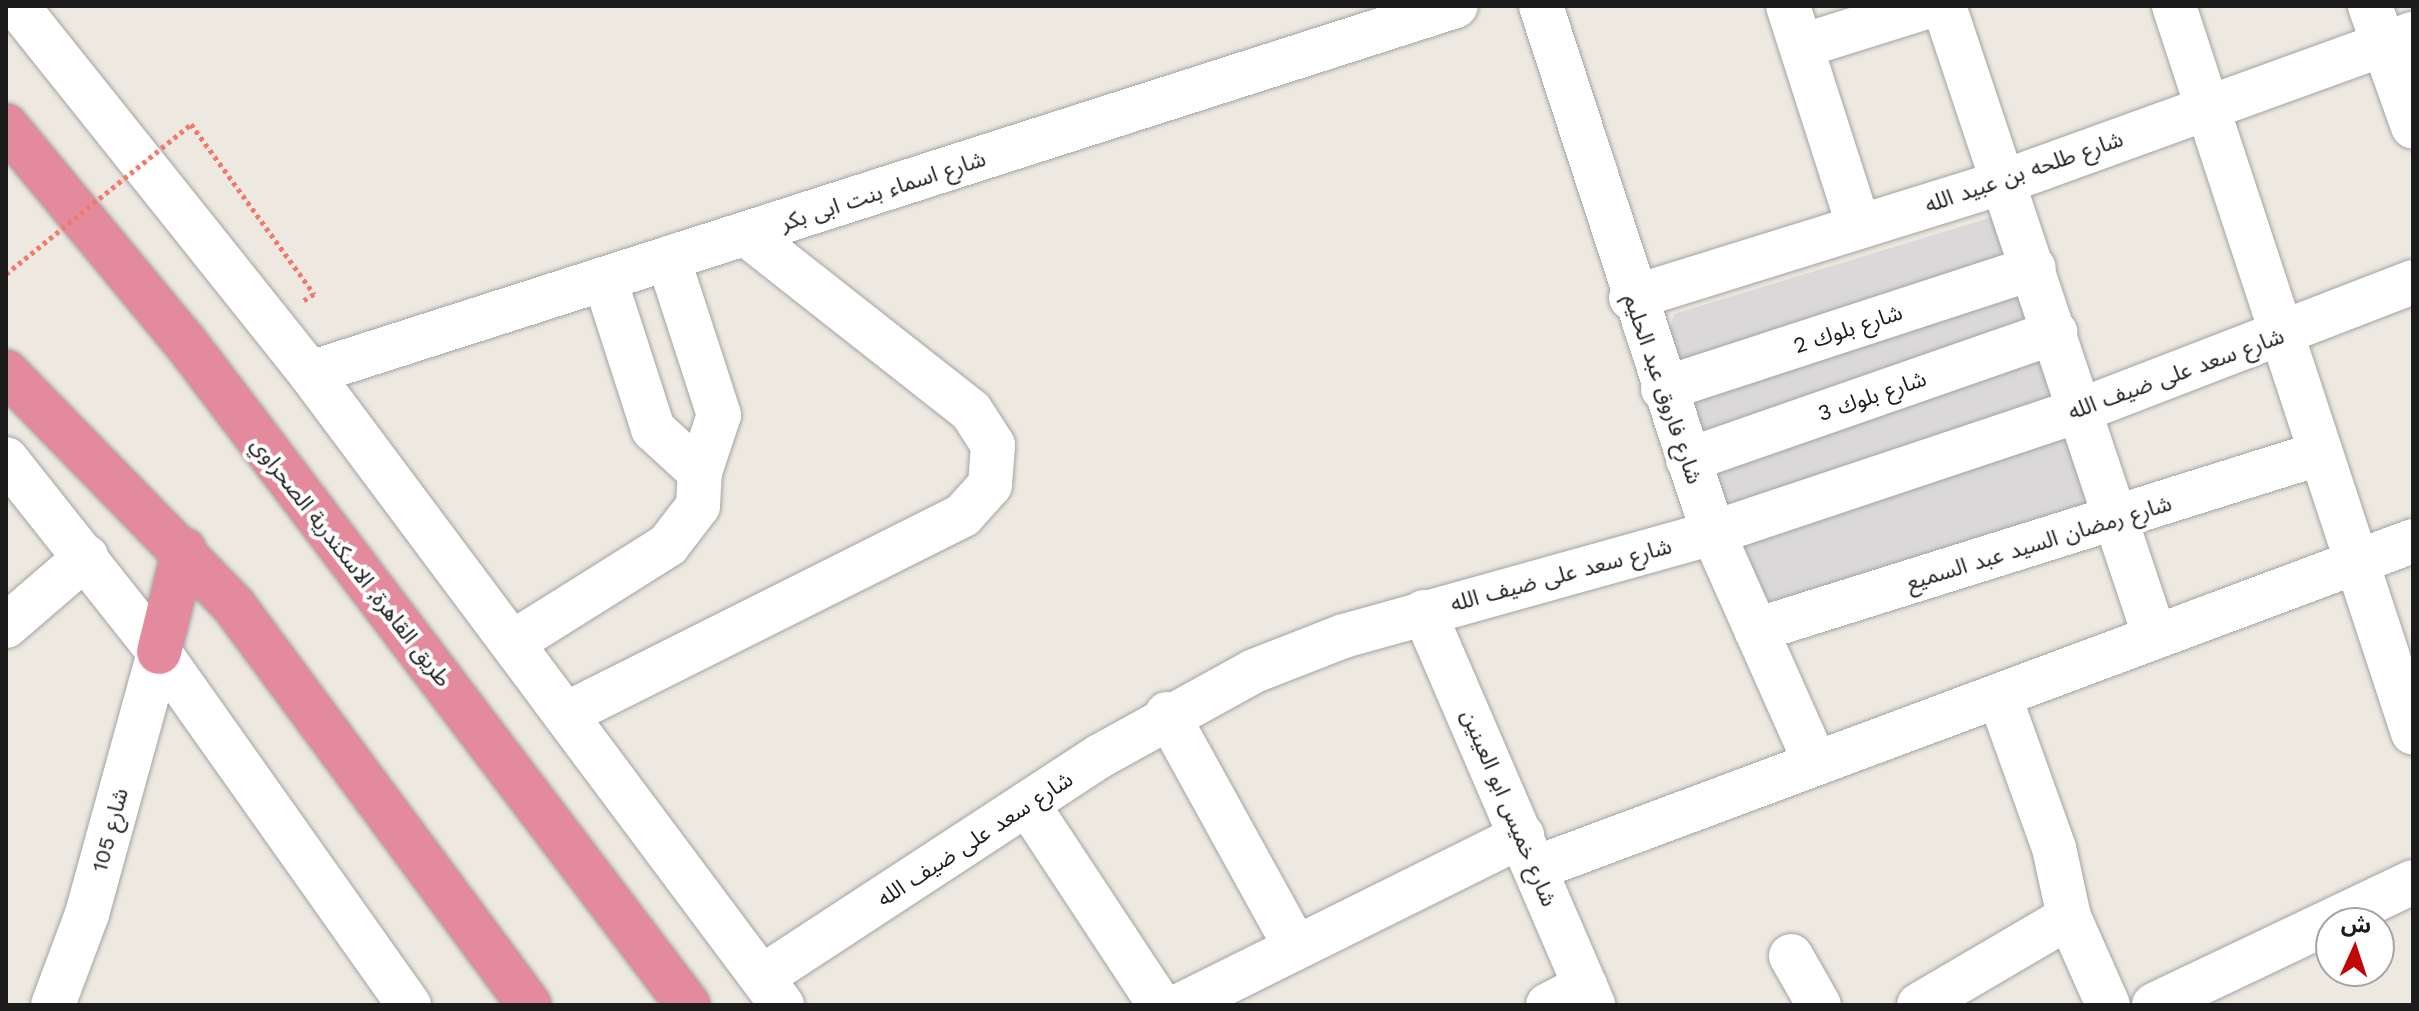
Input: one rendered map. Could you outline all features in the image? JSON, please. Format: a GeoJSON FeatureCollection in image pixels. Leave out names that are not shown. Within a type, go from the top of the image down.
{"type":"FeatureCollection","features":[{"type":"Feature","properties":{"kind":"highway","name":"طريق القاهرة, الاسكندرية الصحراوي"},"geometry":{"type":"LineString","coordinates":[[6,126],[185,342],[688,1005]]}},
{"type":"Feature","properties":{"kind":"highway"},"geometry":{"type":"LineString","coordinates":[[6,372],[184,550],[243,618],[529,1005]]}},
{"type":"Feature","properties":{"kind":"highway"},"geometry":{"type":"LineString","coordinates":[[159,652],[184,550]]}},
{"type":"Feature","properties":{"kind":"street"},"geometry":{"type":"LineString","coordinates":[[17,6],[310,373],[772,991]]}},
{"type":"Feature","properties":{"kind":"street","name":"شارع اسماء بنت ابى بكر"},"geometry":{"type":"LineString","coordinates":[[310,373],[1456,6]]}},
{"type":"Feature","properties":{"kind":"street","name":"شارع فاروق عبد الحليم"},"geometry":{"type":"LineString","coordinates":[[1541,6],[1631,298],[1713,533],[1815,762]]}},
{"type":"Feature","properties":{"kind":"street"},"geometry":{"type":"LineString","coordinates":[[1859,227],[1795,26],[1930,6]]}},
{"type":"Feature","properties":{"kind":"street"},"geometry":{"type":"LineString","coordinates":[[1944,6],[2006,181],[2155,637]]}},
{"type":"Feature","properties":{"kind":"street"},"geometry":{"type":"LineString","coordinates":[[2174,6],[2211,107],[2285,335],[2354,563],[2409,714]]}},
{"type":"Feature","properties":{"kind":"street"},"geometry":{"type":"LineString","coordinates":[[2389,29],[2413,127]]}},
{"type":"Feature","properties":{"kind":"street","name":"شارع طلحه بن عبيد الله"},"geometry":{"type":"LineString","coordinates":[[1631,298],[2006,181],[2211,107],[2389,29]]}},
{"type":"Feature","properties":{"kind":"street"},"geometry":{"type":"LineString","coordinates":[[566,714],[963,515],[990,485],[993,445],[971,411],[747,235]]}},
{"type":"Feature","properties":{"kind":"street"},"geometry":{"type":"LineString","coordinates":[[512,643],[681,535],[698,506],[700,472],[719,415],[668,258]]}},
{"type":"Feature","properties":{"kind":"street","name":"شارع بلوك 2"},"geometry":{"type":"LineString","coordinates":[[1663,389],[2034,268]]}},
{"type":"Feature","properties":{"kind":"street"},"geometry":{"type":"LineString","coordinates":[[605,280],[653,429],[700,472]]}},
{"type":"Feature","properties":{"kind":"street","name":"شارع سعد على ضيف الله"},"geometry":{"type":"LineString","coordinates":[[772,991],[1028,805],[1167,714],[1254,671],[1424,612],[1713,533],[2081,410],[2285,335],[2413,282]]}},
{"type":"Feature","properties":{"kind":"street","name":"شارع بلوك 3"},"geometry":{"type":"LineString","coordinates":[[1688,460],[2055,332]]}},
{"type":"Feature","properties":{"kind":"street","name":"شارع رمضان السيد عبد السميع"},"geometry":{"type":"LineString","coordinates":[[1756,630],[2117,521],[2321,453]]}},
{"type":"Feature","properties":{"kind":"street"},"geometry":{"type":"LineString","coordinates":[[6,459],[159,652],[409,1005]]}},
{"type":"Feature","properties":{"kind":"street"},"geometry":{"type":"LineString","coordinates":[[1181,1005],[1294,944],[1529,852],[1815,762],[2000,698],[2413,541]]}},
{"type":"Feature","properties":{"kind":"street"},"geometry":{"type":"LineString","coordinates":[[6,626],[86,557]]}},
{"type":"Feature","properties":{"kind":"street","name":"شارع خميس ابو العينين"},"geometry":{"type":"LineString","coordinates":[[1424,612],[1529,852],[1575,999]]}},
{"type":"Feature","properties":{"kind":"street","name":"شارع 105"},"geometry":{"type":"LineString","coordinates":[[53,1005],[87,914],[159,652]]}},
{"type":"Feature","properties":{"kind":"street"},"geometry":{"type":"LineString","coordinates":[[2000,698],[2054,848],[2069,917],[2108,1005]]}},
{"type":"Feature","properties":{"kind":"street"},"geometry":{"type":"LineString","coordinates":[[1167,714],[1294,944]]}},
{"type":"Feature","properties":{"kind":"street"},"geometry":{"type":"LineString","coordinates":[[1028,805],[1160,1005]]}},
{"type":"Feature","properties":{"kind":"street"},"geometry":{"type":"LineString","coordinates":[[2154,1005],[2413,882]]}},
{"type":"Feature","properties":{"kind":"street"},"geometry":{"type":"LineString","coordinates":[[1919,1005],[2069,917]]}},
{"type":"Feature","properties":{"kind":"street"},"geometry":{"type":"LineString","coordinates":[[1791,956],[1819,1005]]}},
{"type":"Feature","properties":{"kind":"path"},"geometry":{"type":"LineString","coordinates":[[6,274],[191,124],[268,230]]}},
{"type":"Feature","properties":{"kind":"shaded area"},"geometry":{"type":"Polygon","coordinates":[[[1999,215],[2097,516],[1766,616],[1708,476],[1668,337],[1674,314],[1999,215]]]}}]}
